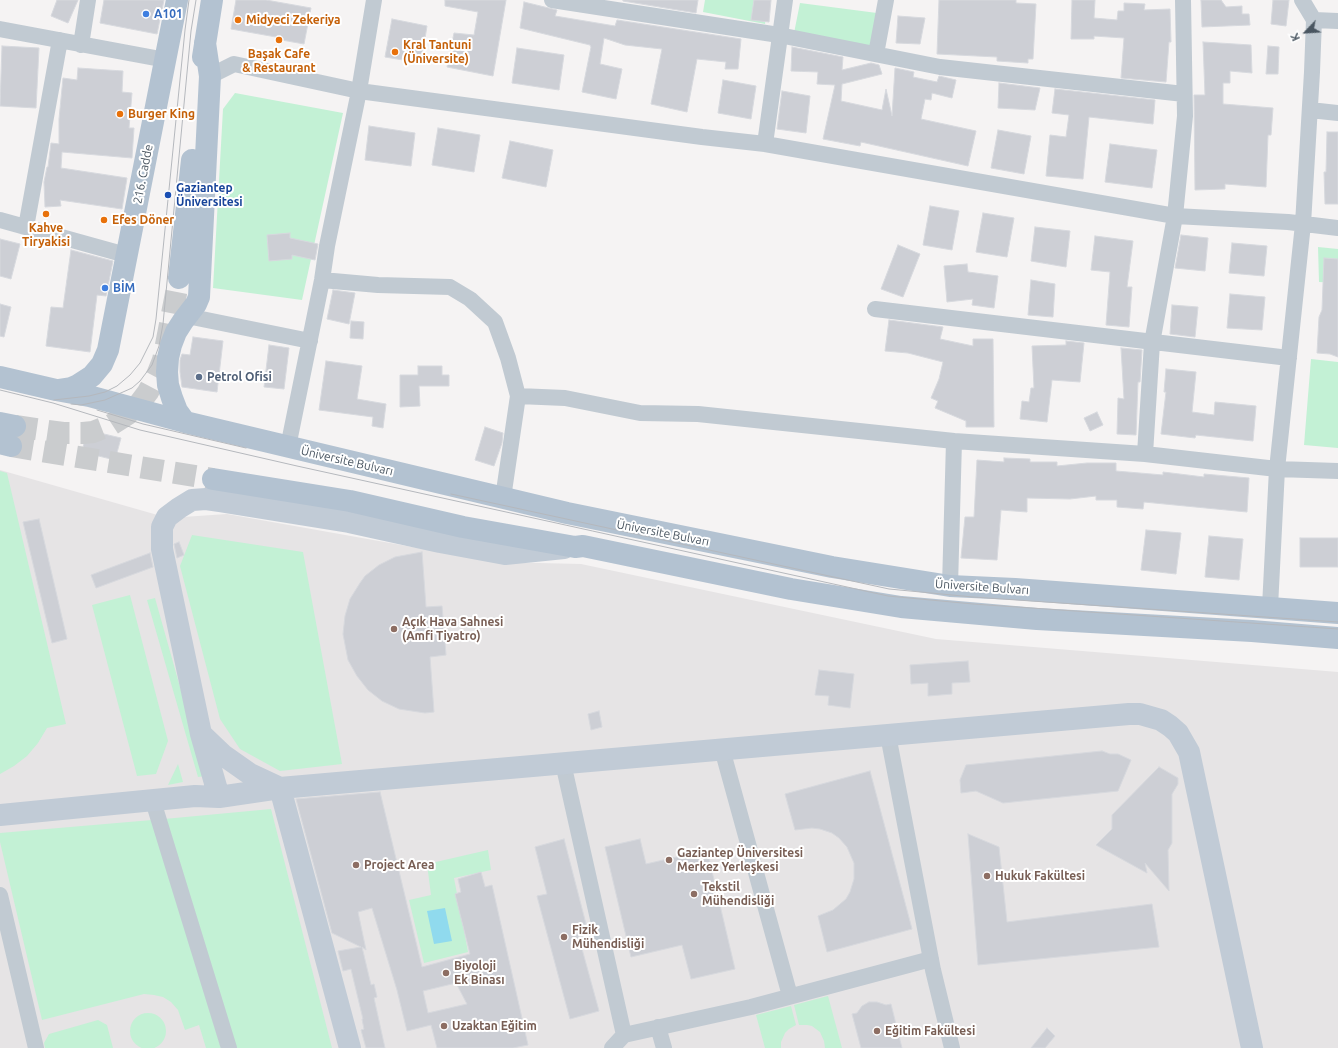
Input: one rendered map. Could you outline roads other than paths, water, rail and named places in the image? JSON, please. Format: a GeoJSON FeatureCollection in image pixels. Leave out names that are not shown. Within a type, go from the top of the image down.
{"type":"FeatureCollection","features":[{"type":"Feature","properties":{"kind":"main road","name":"216. Cadde"},"geometry":{"type":"LineString","coordinates":[[56,390],[71,388],[92,376],[102,364],[108,350],[177,0]]}},
{"type":"Feature","properties":{"kind":"main road"},"geometry":{"type":"LineString","coordinates":[[179,278],[205,43],[212,0]]}},
{"type":"Feature","properties":{"kind":"main road"},"geometry":{"type":"LineString","coordinates":[[185,422],[177,410],[172,398],[167,372],[168,358],[176,332],[196,304],[200,289],[210,76],[205,43]]}},
{"type":"Feature","properties":{"kind":"main road","name":"Üniversite Bulvarı"},"geometry":{"type":"LineString","coordinates":[[0,377],[90,396],[185,422],[568,513],[832,567],[950,586],[1015,589],[1338,612]]}},
{"type":"Feature","properties":{"kind":"main road"},"geometry":{"type":"LineString","coordinates":[[213,479],[350,501],[462,527],[575,547],[583,546],[791,589],[901,607],[1037,619],[1252,631],[1338,638]]}},
{"type":"Feature","properties":{"kind":"street"},"geometry":{"type":"LineString","coordinates":[[81,45],[88,0]]}},
{"type":"Feature","properties":{"kind":"street"},"geometry":{"type":"LineString","coordinates":[[288,447],[322,280],[327,246],[358,91],[374,0]]}},
{"type":"Feature","properties":{"kind":"street"},"geometry":{"type":"LineString","coordinates":[[552,0],[780,35],[940,67],[1184,94]]}},
{"type":"Feature","properties":{"kind":"street"},"geometry":{"type":"LineString","coordinates":[[765,144],[785,0]]}},
{"type":"Feature","properties":{"kind":"street"},"geometry":{"type":"LineString","coordinates":[[876,54],[886,0]]}},
{"type":"Feature","properties":{"kind":"street"},"geometry":{"type":"LineString","coordinates":[[1145,454],[1152,343],[1175,216],[1185,116],[1182,0]]}},
{"type":"Feature","properties":{"kind":"street"},"geometry":{"type":"LineString","coordinates":[[1270,607],[1277,469],[1304,224],[1314,20],[1302,0]]}},
{"type":"Feature","properties":{"kind":"street"},"geometry":{"type":"LineString","coordinates":[[1314,20],[1338,21]]}},
{"type":"Feature","properties":{"kind":"street"},"geometry":{"type":"LineString","coordinates":[[0,29],[166,60]]}},
{"type":"Feature","properties":{"kind":"street"},"geometry":{"type":"LineString","coordinates":[[26,227],[60,40]]}},
{"type":"Feature","properties":{"kind":"street"},"geometry":{"type":"LineString","coordinates":[[210,76],[234,64],[358,91],[765,144],[1175,216],[1304,224],[1338,228]]}},
{"type":"Feature","properties":{"kind":"street"},"geometry":{"type":"LineString","coordinates":[[1310,110],[1338,113]]}},
{"type":"Feature","properties":{"kind":"street"},"geometry":{"type":"LineString","coordinates":[[0,220],[126,255]]}},
{"type":"Feature","properties":{"kind":"street"},"geometry":{"type":"LineString","coordinates":[[322,280],[378,285],[450,288],[470,299],[495,322],[508,358],[518,396],[503,498]]}},
{"type":"Feature","properties":{"kind":"street"},"geometry":{"type":"LineString","coordinates":[[875,308],[1152,343],[1289,358]]}},
{"type":"Feature","properties":{"kind":"street"},"geometry":{"type":"LineString","coordinates":[[187,316],[310,341]]}},
{"type":"Feature","properties":{"kind":"street"},"geometry":{"type":"LineString","coordinates":[[518,396],[565,398],[640,413],[698,414],[954,441],[1145,454],[1277,469],[1338,471]]}},
{"type":"Feature","properties":{"kind":"street"},"geometry":{"type":"LineString","coordinates":[[950,586],[954,441]]}},
{"type":"Feature","properties":{"kind":"street"},"geometry":{"type":"LineString","coordinates":[[219,796],[201,734],[162,549],[162,527],[167,517],[179,508],[192,500],[220,500],[341,521],[505,554],[575,547]]}},
{"type":"Feature","properties":{"kind":"street"},"geometry":{"type":"LineString","coordinates":[[0,815],[195,796],[219,796],[280,788],[722,749],[1129,714],[1151,716],[1170,726],[1178,734],[1184,742],[1190,757],[1252,1048]]}},
{"type":"Feature","properties":{"kind":"street"},"geometry":{"type":"LineString","coordinates":[[201,734],[224,755],[250,774],[280,788],[350,1048]]}},
{"type":"Feature","properties":{"kind":"street"},"geometry":{"type":"LineString","coordinates":[[888,735],[932,959],[952,1048]]}},
{"type":"Feature","properties":{"kind":"street"},"geometry":{"type":"LineString","coordinates":[[722,749],[790,996]]}},
{"type":"Feature","properties":{"kind":"street"},"geometry":{"type":"LineString","coordinates":[[563,763],[624,1035]]}},
{"type":"Feature","properties":{"kind":"street"},"geometry":{"type":"LineString","coordinates":[[153,801],[229,1048]]}},
{"type":"Feature","properties":{"kind":"street"},"geometry":{"type":"LineString","coordinates":[[0,895],[36,1048]]}},
{"type":"Feature","properties":{"kind":"street"},"geometry":{"type":"LineString","coordinates":[[612,1048],[624,1035],[751,1007],[932,959]]}},
{"type":"Feature","properties":{"kind":"street"},"geometry":{"type":"LineString","coordinates":[[658,1028],[664,1048]]}},
{"type":"Feature","properties":{"kind":"water"},"geometry":{"type":"Polygon","coordinates":[[[445,908],[452,941],[434,944],[427,911],[445,908]]]}},
{"type":"Feature","properties":{"kind":"tunnel"},"geometry":{"type":"LineString","coordinates":[[15,426],[63,433],[93,432],[111,425],[136,408],[148,392],[163,360],[179,278]]}},
{"type":"Feature","properties":{"kind":"tunnel"},"geometry":{"type":"LineString","coordinates":[[11,446],[213,479]]}},
{"type":"Feature","properties":{"kind":"tram line"},"geometry":{"type":"LineString","coordinates":[[54,400],[89,396],[105,392],[117,386],[130,375],[140,363],[153,337],[189,0]]}},
{"type":"Feature","properties":{"kind":"tram line"},"geometry":{"type":"LineString","coordinates":[[71,404],[81,405],[105,400],[132,388],[140,381],[152,365],[159,346],[163,324],[191,31],[196,0]]}},
{"type":"Feature","properties":{"kind":"tram line"},"geometry":{"type":"LineString","coordinates":[[0,390],[53,403],[140,430],[888,596],[973,604],[1338,629]]}},
{"type":"Feature","properties":{"kind":"tram line"},"geometry":{"type":"LineString","coordinates":[[97,410],[143,424],[246,448]]}},
{"type":"Feature","properties":{"kind":"tram line"},"geometry":{"type":"LineString","coordinates":[[451,494],[889,589],[973,597],[1338,622]]}},
{"type":"Feature","properties":{"kind":"place","name":"A101"},"geometry":{"type":"Point","coordinates":[146,14]}},
{"type":"Feature","properties":{"kind":"place","name":"Midyeci Zekeriya"},"geometry":{"type":"Point","coordinates":[238,20]}},
{"type":"Feature","properties":{"kind":"place","name":"Başak Cafe & Restaurant"},"geometry":{"type":"Point","coordinates":[279,40]}},
{"type":"Feature","properties":{"kind":"place","name":"Kral Tantuni (Üniversite)"},"geometry":{"type":"Point","coordinates":[395,52]}},
{"type":"Feature","properties":{"kind":"place","name":"Burger King"},"geometry":{"type":"Point","coordinates":[120,114]}},
{"type":"Feature","properties":{"kind":"place","name":"Gaziantep Üniversitesi"},"geometry":{"type":"Point","coordinates":[168,195]}},
{"type":"Feature","properties":{"kind":"place","name":"Kahve Tiryakisi"},"geometry":{"type":"Point","coordinates":[46,214]}},
{"type":"Feature","properties":{"kind":"place","name":"Efes Döner"},"geometry":{"type":"Point","coordinates":[104,220]}},
{"type":"Feature","properties":{"kind":"place","name":"BİM"},"geometry":{"type":"Point","coordinates":[105,288]}},
{"type":"Feature","properties":{"kind":"place","name":"Petrol Ofisi"},"geometry":{"type":"Point","coordinates":[199,377]}},
{"type":"Feature","properties":{"kind":"place","name":"Açık Hava Sahnesi (Amfi Tiyatro)"},"geometry":{"type":"Point","coordinates":[394,629]}},
{"type":"Feature","properties":{"kind":"place","name":"Gaziantep Üniversitesi Merkez Yerleşkesi"},"geometry":{"type":"Point","coordinates":[669,860]}},
{"type":"Feature","properties":{"kind":"place","name":"Project Area"},"geometry":{"type":"Point","coordinates":[356,865]}},
{"type":"Feature","properties":{"kind":"place","name":"Hukuk Fakültesi"},"geometry":{"type":"Point","coordinates":[987,876]}},
{"type":"Feature","properties":{"kind":"place","name":"Tekstil Mühendisliği"},"geometry":{"type":"Point","coordinates":[694,894]}},
{"type":"Feature","properties":{"kind":"place","name":"Fizik Mühendisliği"},"geometry":{"type":"Point","coordinates":[564,937]}},
{"type":"Feature","properties":{"kind":"place","name":"Biyoloji Ek Binası"},"geometry":{"type":"Point","coordinates":[446,973]}},
{"type":"Feature","properties":{"kind":"place","name":"Uzaktan Eğitim"},"geometry":{"type":"Point","coordinates":[444,1026]}},
{"type":"Feature","properties":{"kind":"place","name":"Eğitim Fakültesi"},"geometry":{"type":"Point","coordinates":[877,1031]}}]}
